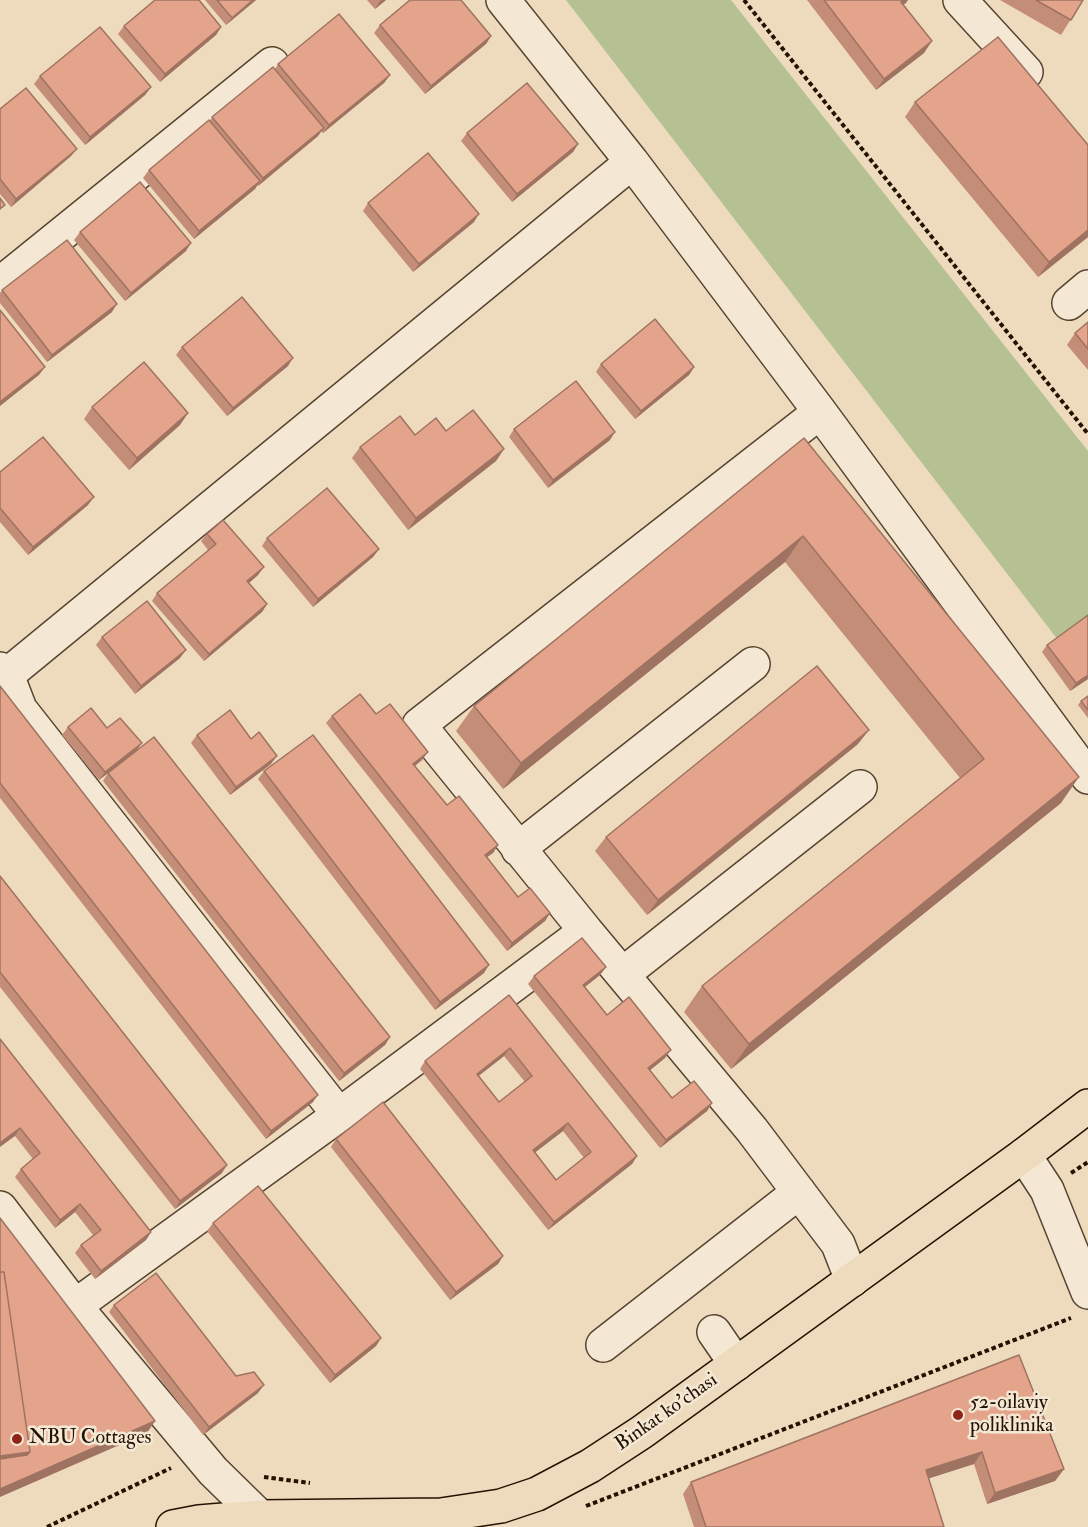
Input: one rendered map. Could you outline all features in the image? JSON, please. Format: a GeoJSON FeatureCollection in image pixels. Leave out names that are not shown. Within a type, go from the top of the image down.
{"type":"FeatureCollection","features":[{"type":"Feature","properties":{"kind":"main road","name":"Binkat ko'chasi"},"geometry":{"type":"LineString","coordinates":[[173,1527],[199,1522],[260,1517],[443,1521],[537,1494],[590,1466],[642,1432],[1088,1106]]}},
{"type":"Feature","properties":{"kind":"lane"},"geometry":{"type":"LineString","coordinates":[[503,0],[632,162],[820,412],[1088,777]]}},
{"type":"Feature","properties":{"kind":"lane"},"geometry":{"type":"LineString","coordinates":[[960,0],[1045,96]]}},
{"type":"Feature","properties":{"kind":"lane"},"geometry":{"type":"LineString","coordinates":[[0,284],[272,64]]}},
{"type":"Feature","properties":{"kind":"lane"},"geometry":{"type":"LineString","coordinates":[[339,1115],[20,709],[3,672],[632,162]]}},
{"type":"Feature","properties":{"kind":"lane"},"geometry":{"type":"LineString","coordinates":[[820,412],[419,725],[518,849],[752,1131],[838,1244],[852,1280]]}},
{"type":"Feature","properties":{"kind":"lane"},"geometry":{"type":"LineString","coordinates":[[518,849],[753,664]]}},
{"type":"Feature","properties":{"kind":"lane"},"geometry":{"type":"LineString","coordinates":[[623,974],[860,787]]}},
{"type":"Feature","properties":{"kind":"lane"},"geometry":{"type":"LineString","coordinates":[[75,1306],[339,1115],[586,931]]}},
{"type":"Feature","properties":{"kind":"lane"},"geometry":{"type":"LineString","coordinates":[[1024,1155],[1047,1190],[1083,1304]]}},
{"type":"Feature","properties":{"kind":"lane"},"geometry":{"type":"LineString","coordinates":[[603,1346],[799,1192]]}},
{"type":"Feature","properties":{"kind":"lane"},"geometry":{"type":"LineString","coordinates":[[0,1208],[75,1306],[213,1471],[260,1517]]}},
{"type":"Feature","properties":{"kind":"lane"},"geometry":{"type":"LineString","coordinates":[[714,1332],[736,1364]]}},
{"type":"Feature","properties":{"kind":"path"},"geometry":{"type":"LineString","coordinates":[[744,0],[1088,434]]}},
{"type":"Feature","properties":{"kind":"path"},"geometry":{"type":"LineString","coordinates":[[576,1510],[1083,1304]]}},
{"type":"Feature","properties":{"kind":"green space"},"geometry":{"type":"Polygon","coordinates":[[[566,0],[731,0],[1088,451],[1088,679],[566,0]]]}},
{"type":"Feature","properties":{"kind":"building"},"geometry":{"type":"Polygon","coordinates":[[[155,0],[199,0],[221,27],[165,74],[124,26],[155,0]]]}},
{"type":"Feature","properties":{"kind":"building"},"geometry":{"type":"Polygon","coordinates":[[[217,0],[253,0],[232,18],[217,0]]]}},
{"type":"Feature","properties":{"kind":"building"},"geometry":{"type":"Polygon","coordinates":[[[410,0],[461,0],[491,36],[431,86],[380,25],[410,0]]]}},
{"type":"Feature","properties":{"kind":"building"},"geometry":{"type":"Polygon","coordinates":[[[824,0],[903,0],[901,2],[932,41],[884,79],[824,0]]]}},
{"type":"Feature","properties":{"kind":"building"},"geometry":{"type":"Polygon","coordinates":[[[1036,0],[1083,0],[1071,20],[1036,0]]]}},
{"type":"Feature","properties":{"kind":"building"},"geometry":{"type":"Polygon","coordinates":[[[339,14],[390,75],[329,125],[278,64],[339,14]]]}},
{"type":"Feature","properties":{"kind":"building"},"geometry":{"type":"Polygon","coordinates":[[[100,27],[151,87],[90,137],[40,76],[100,27]]]}},
{"type":"Feature","properties":{"kind":"building"},"geometry":{"type":"Polygon","coordinates":[[[998,37],[1088,145],[1088,230],[1049,262],[915,102],[998,37]]]}},
{"type":"Feature","properties":{"kind":"building"},"geometry":{"type":"Polygon","coordinates":[[[273,67],[324,128],[263,178],[212,117],[273,67]]]}},
{"type":"Feature","properties":{"kind":"building"},"geometry":{"type":"Polygon","coordinates":[[[527,83],[578,144],[517,194],[467,133],[527,83]]]}},
{"type":"Feature","properties":{"kind":"building"},"geometry":{"type":"Polygon","coordinates":[[[26,88],[77,149],[16,199],[0,179],[0,109],[26,88]]]}},
{"type":"Feature","properties":{"kind":"building"},"geometry":{"type":"Polygon","coordinates":[[[209,120],[260,181],[199,231],[149,170],[209,120]]]}},
{"type":"Feature","properties":{"kind":"building"},"geometry":{"type":"Polygon","coordinates":[[[428,153],[479,214],[419,264],[368,203],[428,153]]]}},
{"type":"Feature","properties":{"kind":"building"},"geometry":{"type":"Polygon","coordinates":[[[140,182],[191,243],[131,293],[80,232],[140,182]]]}},
{"type":"Feature","properties":{"kind":"building"},"geometry":{"type":"Polygon","coordinates":[[[0,198],[5,205],[0,209],[0,198]]]}},
{"type":"Feature","properties":{"kind":"building"},"geometry":{"type":"Polygon","coordinates":[[[67,240],[117,304],[52,355],[2,290],[67,240]]]}},
{"type":"Feature","properties":{"kind":"building"},"geometry":{"type":"Polygon","coordinates":[[[242,297],[293,358],[233,408],[182,347],[242,297]]]}},
{"type":"Feature","properties":{"kind":"building"},"geometry":{"type":"Polygon","coordinates":[[[0,310],[45,367],[0,402],[0,310]]]}},
{"type":"Feature","properties":{"kind":"building"},"geometry":{"type":"Polygon","coordinates":[[[655,319],[694,367],[641,411],[601,364],[655,319]]]}},
{"type":"Feature","properties":{"kind":"building"},"geometry":{"type":"Polygon","coordinates":[[[1088,322],[1088,349],[1075,333],[1088,322]]]}},
{"type":"Feature","properties":{"kind":"building"},"geometry":{"type":"Polygon","coordinates":[[[144,362],[188,413],[137,458],[92,407],[144,362]]]}},
{"type":"Feature","properties":{"kind":"building"},"geometry":{"type":"Polygon","coordinates":[[[576,381],[615,432],[553,480],[514,429],[576,381]]]}},
{"type":"Feature","properties":{"kind":"building"},"geometry":{"type":"Polygon","coordinates":[[[473,410],[504,449],[416,518],[360,447],[400,416],[415,435],[436,418],[446,431],[473,410]]]}},
{"type":"Feature","properties":{"kind":"building"},"geometry":{"type":"Polygon","coordinates":[[[43,437],[94,497],[33,547],[0,508],[0,472],[43,437]]]}},
{"type":"Feature","properties":{"kind":"building"},"geometry":{"type":"Polygon","coordinates":[[[804,438],[1079,777],[749,1044],[702,986],[984,759],[803,536],[521,763],[474,706],[804,438]]]}},
{"type":"Feature","properties":{"kind":"building"},"geometry":{"type":"Polygon","coordinates":[[[327,488],[379,549],[318,599],[267,538],[327,488]]]}},
{"type":"Feature","properties":{"kind":"building"},"geometry":{"type":"Polygon","coordinates":[[[223,520],[264,567],[247,581],[267,604],[209,654],[157,593],[216,544],[207,534],[223,520]]]}},
{"type":"Feature","properties":{"kind":"building"},"geometry":{"type":"Polygon","coordinates":[[[147,601],[186,650],[141,686],[102,637],[147,601]]]}},
{"type":"Feature","properties":{"kind":"building"},"geometry":{"type":"Polygon","coordinates":[[[1088,615],[1088,675],[1076,683],[1047,645],[1088,615]]]}},
{"type":"Feature","properties":{"kind":"building"},"geometry":{"type":"Polygon","coordinates":[[[817,666],[869,730],[658,900],[606,837],[817,666]]]}},
{"type":"Feature","properties":{"kind":"building"},"geometry":{"type":"Polygon","coordinates":[[[0,686],[318,1095],[271,1131],[0,783],[0,686]]]}},
{"type":"Feature","properties":{"kind":"building"},"geometry":{"type":"Polygon","coordinates":[[[360,694],[376,714],[390,704],[428,752],[413,764],[447,805],[459,796],[498,845],[485,855],[518,897],[530,888],[550,913],[512,943],[332,716],[360,694]]]}},
{"type":"Feature","properties":{"kind":"building"},"geometry":{"type":"Polygon","coordinates":[[[1088,696],[1088,710],[1081,701],[1088,696]]]}},
{"type":"Feature","properties":{"kind":"building"},"geometry":{"type":"Polygon","coordinates":[[[91,708],[107,728],[120,718],[142,743],[105,772],[68,727],[91,708]]]}},
{"type":"Feature","properties":{"kind":"building"},"geometry":{"type":"Polygon","coordinates":[[[230,710],[251,739],[259,732],[277,756],[236,787],[197,735],[230,710]]]}},
{"type":"Feature","properties":{"kind":"building"},"geometry":{"type":"Polygon","coordinates":[[[313,735],[489,965],[440,1002],[264,771],[313,735]]]}},
{"type":"Feature","properties":{"kind":"building"},"geometry":{"type":"Polygon","coordinates":[[[154,737],[390,1037],[344,1073],[108,773],[154,737]]]}},
{"type":"Feature","properties":{"kind":"building"},"geometry":{"type":"Polygon","coordinates":[[[0,876],[227,1165],[180,1201],[0,972],[0,876]]]}},
{"type":"Feature","properties":{"kind":"building"},"geometry":{"type":"Polygon","coordinates":[[[582,938],[606,967],[583,985],[607,1015],[629,997],[671,1050],[648,1068],[672,1098],[694,1081],[712,1103],[666,1140],[534,976],[582,938]]]}},
{"type":"Feature","properties":{"kind":"building"},"geometry":{"type":"Polygon","coordinates":[[[509,995],[637,1156],[554,1222],[425,1061],[509,995]],[[510,1048],[477,1074],[499,1102],[532,1076],[510,1048]],[[568,1123],[533,1150],[556,1180],[591,1152],[568,1123]]]}},
{"type":"Feature","properties":{"kind":"building"},"geometry":{"type":"Polygon","coordinates":[[[0,1039],[151,1232],[101,1271],[81,1245],[101,1230],[80,1204],[60,1220],[21,1169],[40,1153],[20,1128],[0,1143],[0,1039]]]}},
{"type":"Feature","properties":{"kind":"building"},"geometry":{"type":"Polygon","coordinates":[[[383,1102],[503,1256],[456,1292],[336,1139],[383,1102]]]}},
{"type":"Feature","properties":{"kind":"building"},"geometry":{"type":"Polygon","coordinates":[[[258,1186],[381,1338],[335,1375],[213,1223],[258,1186]]]}},
{"type":"Feature","properties":{"kind":"building"},"geometry":{"type":"Polygon","coordinates":[[[0,1218],[155,1421],[0,1489],[0,1459],[27,1455],[30,1452],[4,1272],[0,1272],[0,1218]]]}},
{"type":"Feature","properties":{"kind":"building"},"geometry":{"type":"Polygon","coordinates":[[[0,1272],[4,1272],[30,1452],[0,1456],[0,1272]]]}},
{"type":"Feature","properties":{"kind":"building"},"geometry":{"type":"Polygon","coordinates":[[[156,1273],[236,1376],[254,1372],[264,1385],[209,1427],[114,1305],[156,1273]]]}},
{"type":"Feature","properties":{"kind":"building","name":"52-oilaviy poliklinika"},"geometry":{"type":"Polygon","coordinates":[[[1019,1355],[1064,1469],[995,1493],[982,1452],[926,1470],[944,1527],[706,1527],[691,1482],[1019,1355]]]}},
{"type":"Feature","properties":{"kind":"place","name":"52-oilaviy poliklinika"},"geometry":{"type":"Point","coordinates":[958,1415]}},
{"type":"Feature","properties":{"kind":"place","name":"NBU Cottages"},"geometry":{"type":"Point","coordinates":[17,1439]}}]}
